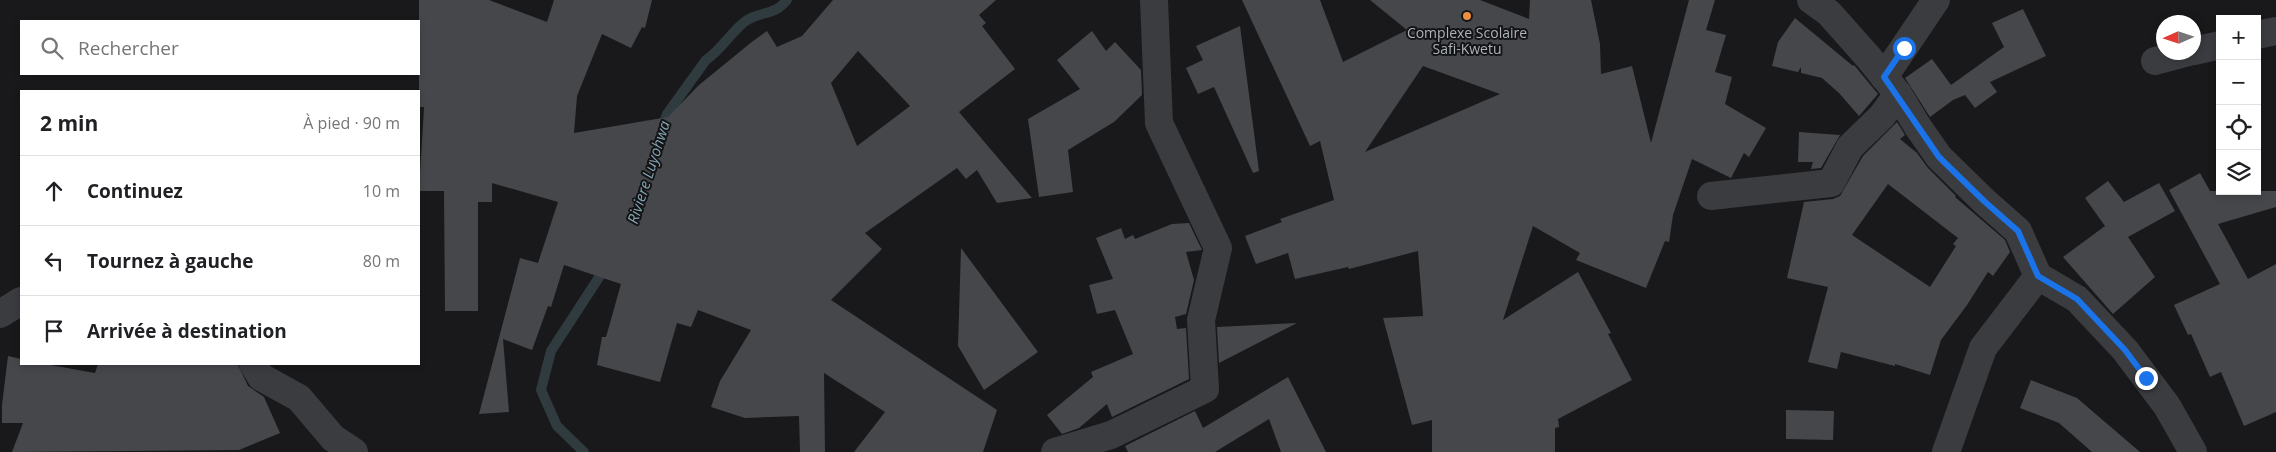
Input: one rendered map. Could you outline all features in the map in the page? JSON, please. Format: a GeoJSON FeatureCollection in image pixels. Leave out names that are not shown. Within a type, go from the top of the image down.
{"type":"FeatureCollection","features":[{"type":"Feature","properties":{"kind":"street"},"geometry":{"type":"LineString","coordinates":[[1055,452],[1111,435],[1205,390],[1201,320],[1218,248],[1159,123],[1154,0]]}},
{"type":"Feature","properties":{"kind":"street"},"geometry":{"type":"LineString","coordinates":[[1811,0],[1829,13],[1891,86],[1939,157],[2018,231],[2038,276],[2077,299],[2125,350],[2167,406],[2193,452]]}},
{"type":"Feature","properties":{"kind":"street"},"geometry":{"type":"LineString","coordinates":[[1711,196],[1831,183],[1850,147],[1882,116],[1891,86],[1936,0]]}},
{"type":"Feature","properties":{"kind":"street"},"geometry":{"type":"LineString","coordinates":[[2261,34],[2276,31]]}},
{"type":"Feature","properties":{"kind":"street"},"geometry":{"type":"LineString","coordinates":[[2201,49],[2216,46]]}},
{"type":"Feature","properties":{"kind":"street"},"geometry":{"type":"LineString","coordinates":[[1946,452],[1983,348],[2038,276]]}},
{"type":"Feature","properties":{"kind":"street"},"geometry":{"type":"LineString","coordinates":[[0,314],[20,302]]}},
{"type":"Feature","properties":{"kind":"street"},"geometry":{"type":"LineString","coordinates":[[254,365],[261,377],[299,398],[333,438],[354,452]]}},
{"type":"Feature","properties":{"kind":"building"},"geometry":{"type":"Polygon","coordinates":[[[419,0],[489,0],[547,22],[554,0],[652,0],[645,28],[642,27],[631,48],[602,34],[577,96],[574,133],[668,117],[699,85],[767,31],[777,47],[802,36],[833,0],[996,0],[979,15],[986,23],[982,26],[1015,69],[959,112],[1032,198],[997,203],[977,170],[966,179],[957,168],[865,233],[882,249],[831,300],[997,410],[983,452],[854,452],[885,412],[824,373],[825,452],[800,452],[799,416],[745,418],[711,407],[720,381],[751,330],[698,310],[691,327],[677,323],[660,382],[597,365],[602,337],[606,337],[621,284],[564,265],[551,307],[548,306],[532,350],[503,339],[509,412],[479,414],[520,258],[538,263],[558,202],[492,183],[492,202],[478,202],[478,311],[445,311],[444,191],[420,191],[424,107],[420,107],[419,90],[419,0]],[[858,51],[831,83],[857,146],[910,106],[858,51]]]}},
{"type":"Feature","properties":{"kind":"building"},"geometry":{"type":"Polygon","coordinates":[[[1242,0],[1320,0],[1343,62],[1407,30],[1370,0],[1480,0],[1529,19],[1530,0],[1591,0],[1600,44],[1601,74],[1632,66],[1651,143],[1689,0],[1715,0],[1706,30],[1726,35],[1715,72],[1732,77],[1725,104],[1766,128],[1749,157],[1744,153],[1731,178],[1692,159],[1673,215],[1669,242],[1665,241],[1646,288],[1576,260],[1580,253],[1533,226],[1503,320],[1578,272],[1611,333],[1608,334],[1632,380],[1558,419],[1559,427],[1555,428],[1555,452],[1432,452],[1432,420],[1412,425],[1383,318],[1423,316],[1418,251],[1349,269],[1348,267],[1295,279],[1288,253],[1256,264],[1245,236],[1282,222],[1280,219],[1334,200],[1320,141],[1310,146],[1242,0]],[[1423,66],[1365,152],[1500,94],[1423,66]]]}},
{"type":"Feature","properties":{"kind":"building"},"geometry":{"type":"Polygon","coordinates":[[[2023,9],[2046,56],[1990,82],[1997,92],[1975,108],[1965,95],[1953,100],[1930,117],[1905,78],[1932,59],[1951,85],[2004,47],[1992,23],[2023,9]]]}},
{"type":"Feature","properties":{"kind":"building"},"geometry":{"type":"Polygon","coordinates":[[[1795,18],[1854,65],[1878,94],[1859,116],[1839,93],[1822,78],[1801,73],[1801,67],[1798,72],[1772,66],[1778,42],[1795,18]]]}},
{"type":"Feature","properties":{"kind":"building"},"geometry":{"type":"Polygon","coordinates":[[[1240,26],[1259,171],[1253,173],[1214,87],[1198,94],[1186,68],[1203,60],[1196,46],[1240,26]]]}},
{"type":"Feature","properties":{"kind":"building"},"geometry":{"type":"Polygon","coordinates":[[[1092,31],[1106,51],[1115,42],[1141,70],[1142,95],[1114,122],[1068,150],[1073,192],[1039,197],[1028,119],[1080,89],[1057,60],[1092,31]]]}},
{"type":"Feature","properties":{"kind":"building"},"geometry":{"type":"Polygon","coordinates":[[[1897,122],[1905,135],[1900,139],[1917,153],[1955,197],[2005,240],[2010,252],[1993,276],[1988,272],[1941,340],[1930,375],[1895,364],[1895,366],[1841,352],[1837,369],[1808,362],[1828,287],[1787,278],[1804,202],[1833,199],[1840,196],[1863,156],[1897,122]],[[1888,184],[1852,235],[1930,287],[1956,246],[1953,244],[1958,238],[1888,184]]]}},
{"type":"Feature","properties":{"kind":"building"},"geometry":{"type":"Polygon","coordinates":[[[1799,132],[1840,135],[1821,168],[1811,169],[1813,162],[1798,162],[1799,132]]]}},
{"type":"Feature","properties":{"kind":"building"},"geometry":{"type":"Polygon","coordinates":[[[2200,173],[2210,191],[2216,191],[2216,195],[2261,195],[2261,191],[2276,191],[2276,207],[2218,224],[2248,279],[2276,264],[2276,412],[2244,426],[2221,372],[2210,377],[2191,334],[2188,335],[2174,305],[2220,284],[2169,190],[2200,173]]]}},
{"type":"Feature","properties":{"kind":"building"},"geometry":{"type":"Polygon","coordinates":[[[2108,181],[2124,202],[2159,183],[2175,211],[2128,237],[2155,277],[2113,314],[2063,257],[2105,226],[2085,198],[2108,181]]]}},
{"type":"Feature","properties":{"kind":"building"},"geometry":{"type":"Polygon","coordinates":[[[1189,223],[1202,250],[1186,252],[1194,280],[1186,314],[1175,317],[1177,329],[1186,328],[1189,379],[1112,417],[1107,404],[1079,428],[1062,434],[1047,415],[1093,377],[1091,372],[1133,354],[1115,310],[1097,314],[1089,285],[1113,279],[1096,238],[1121,228],[1125,239],[1133,235],[1135,239],[1172,224],[1189,223]]]}},
{"type":"Feature","properties":{"kind":"building"},"geometry":{"type":"Polygon","coordinates":[[[961,248],[1038,352],[984,390],[958,346],[961,248]]]}},
{"type":"Feature","properties":{"kind":"building"},"geometry":{"type":"Polygon","coordinates":[[[1297,323],[1219,363],[1217,327],[1297,323]]]}},
{"type":"Feature","properties":{"kind":"building"},"geometry":{"type":"Polygon","coordinates":[[[8,356],[20,359],[20,365],[51,365],[95,373],[98,365],[238,365],[248,386],[264,397],[280,433],[239,450],[12,452],[23,423],[2,423],[2,405],[8,356]]]}},
{"type":"Feature","properties":{"kind":"building"},"geometry":{"type":"Polygon","coordinates":[[[1288,377],[1326,452],[1281,452],[1269,419],[1215,452],[1128,452],[1125,446],[1195,411],[1203,428],[1288,377]]]}},
{"type":"Feature","properties":{"kind":"building"},"geometry":{"type":"Polygon","coordinates":[[[2031,380],[2077,398],[2140,452],[2092,452],[2059,423],[2020,408],[2031,380]]]}},
{"type":"Feature","properties":{"kind":"building"},"geometry":{"type":"Polygon","coordinates":[[[1786,410],[1834,411],[1833,440],[1786,439],[1786,410]]]}},
{"type":"Feature","properties":{"kind":"waterway","name":"Riviere Luyohwa"},"geometry":{"type":"LineString","coordinates":[[661,130],[667,114],[706,60],[718,50],[733,32],[749,19],[774,10],[783,5],[787,0]]}},
{"type":"Feature","properties":{"kind":"waterway","name":"Riviere Luyohwa"},"geometry":{"type":"LineString","coordinates":[[584,452],[557,426],[541,390],[551,351],[607,265]]}},
{"type":"Feature","properties":{"kind":"place","name":"Complexe Scolaire Safi-Kwetu"},"geometry":{"type":"Point","coordinates":[1467,16]}},
{"type":"Feature","properties":{"kind":"route"},"geometry":{"type":"LineString","coordinates":[[1904,48],[1884,77],[1898,94],[1939,157],[2018,231],[2038,276],[2077,299],[2125,350],[2146,378]]}}]}
